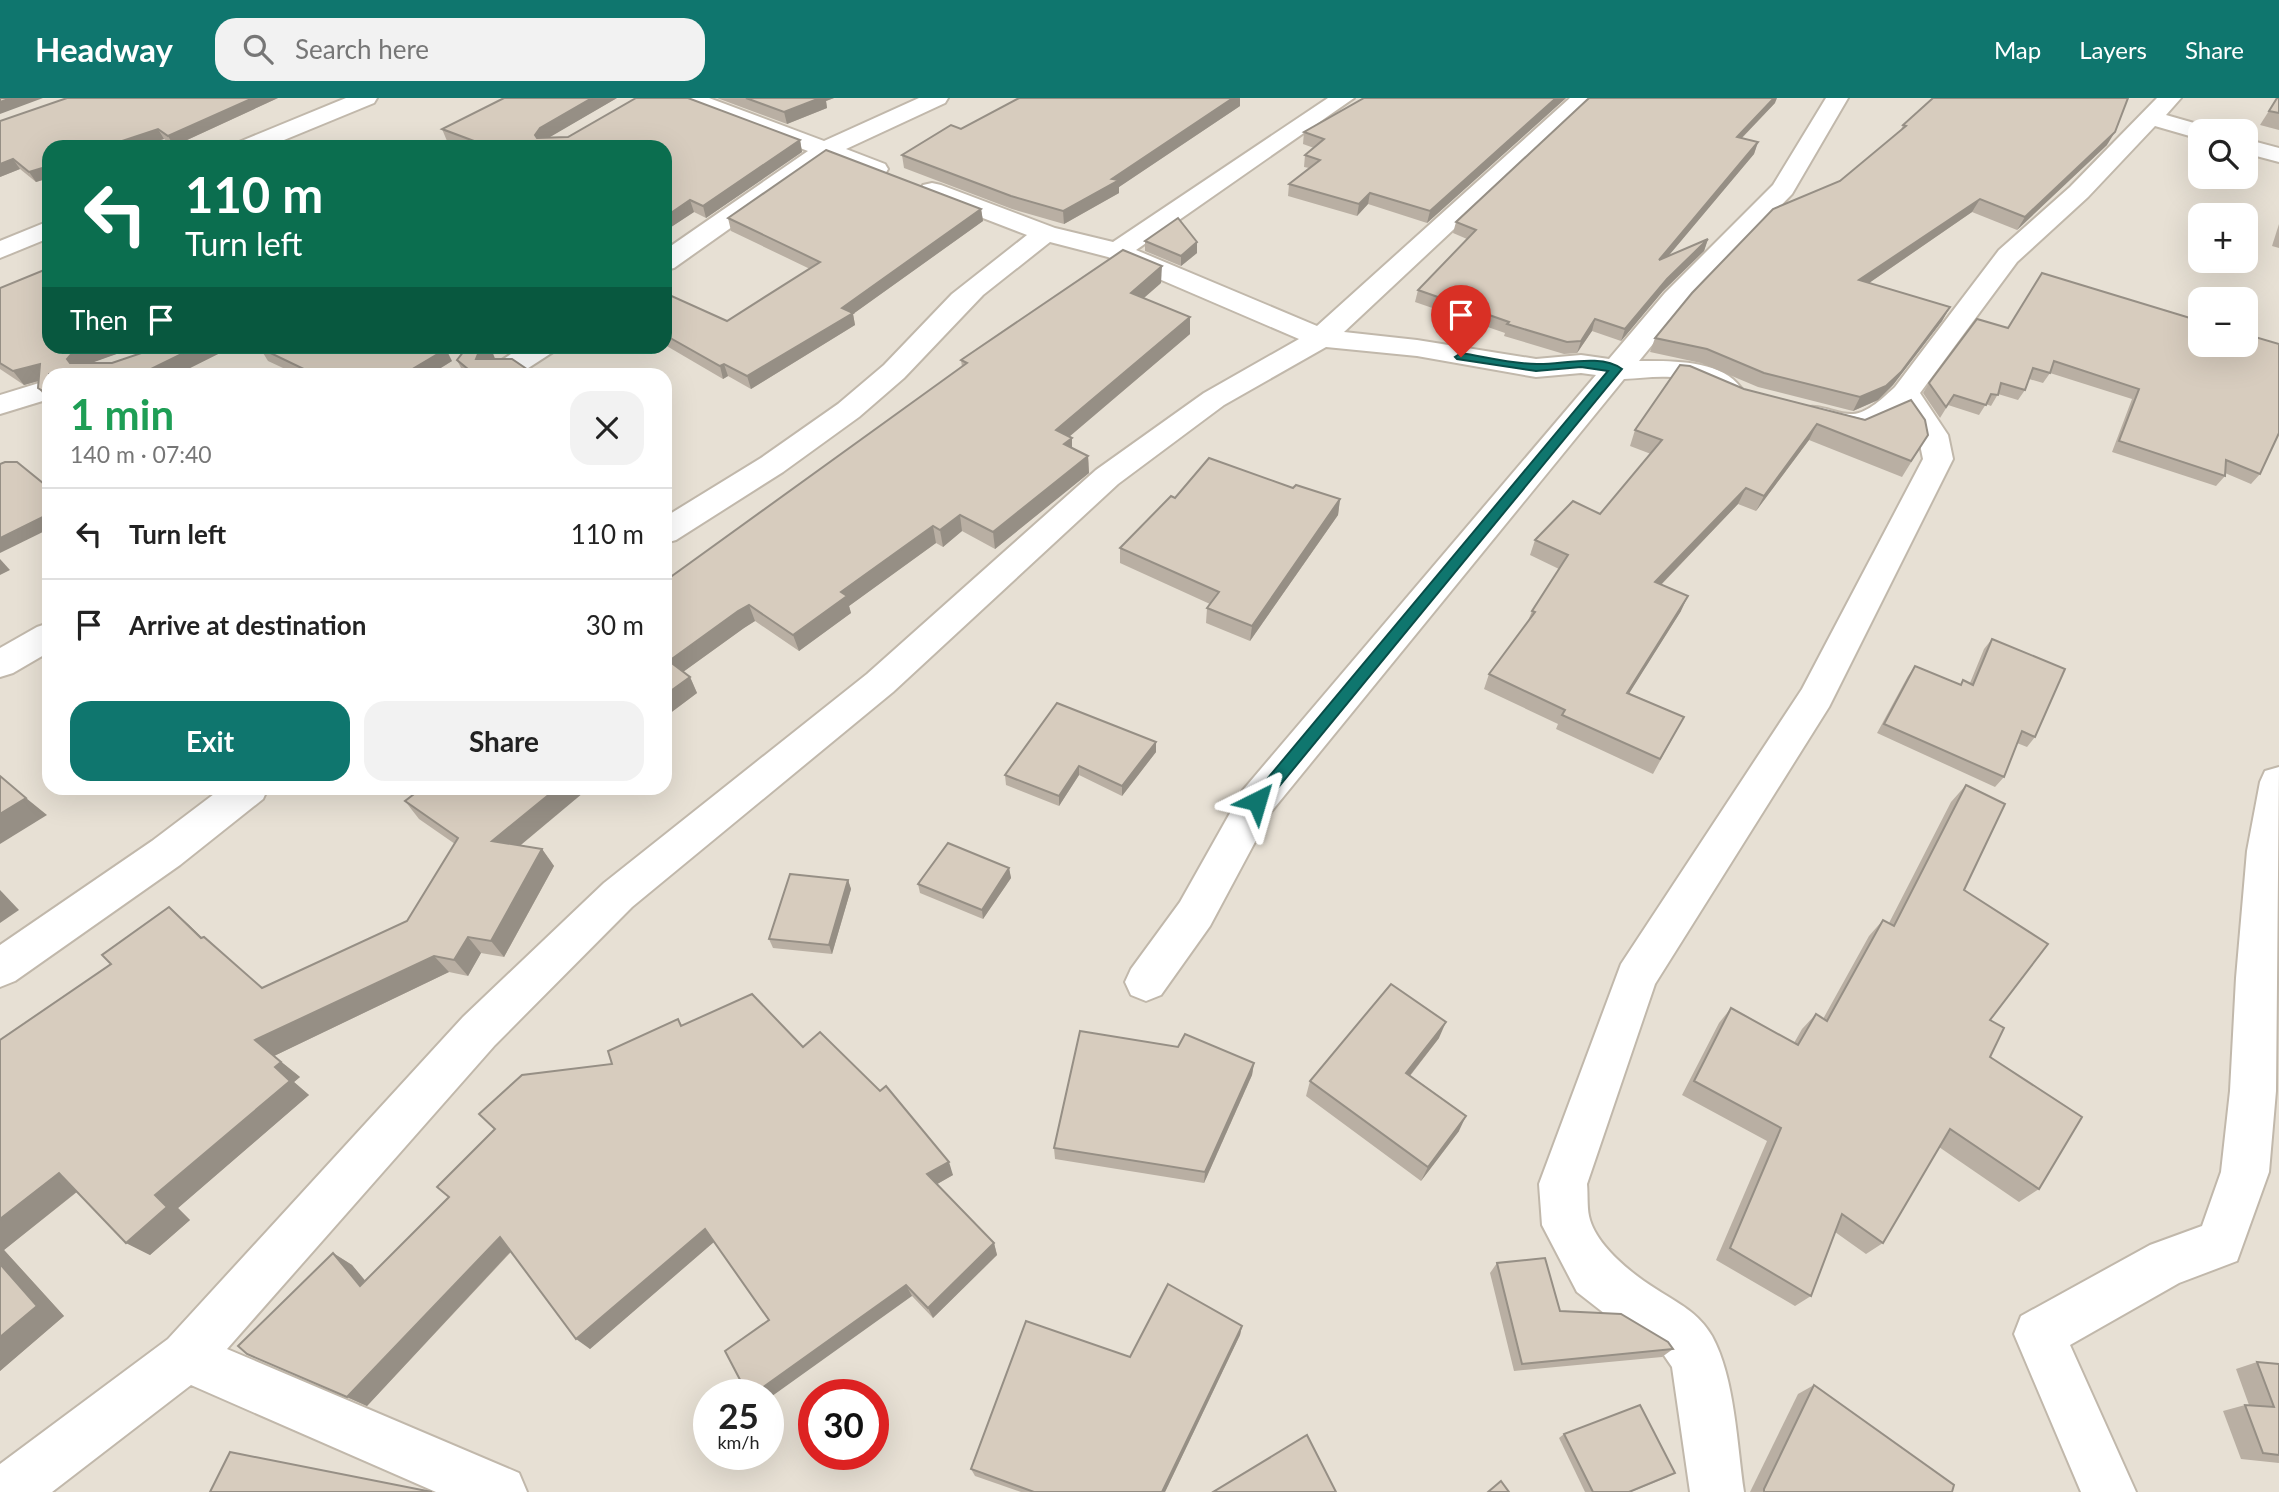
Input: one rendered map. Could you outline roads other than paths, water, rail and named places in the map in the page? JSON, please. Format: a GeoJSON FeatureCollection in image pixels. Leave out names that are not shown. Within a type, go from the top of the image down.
{"type":"FeatureCollection","features":[{"type":"Feature","properties":{"kind":"street"},"geometry":{"type":"LineString","coordinates":[[264,140],[366,98]]}},
{"type":"Feature","properties":{"kind":"street"},"geometry":{"type":"LineString","coordinates":[[688,98],[1046,233],[1117,251],[1321,338],[1417,348],[1536,368],[1581,364],[1616,369],[1662,368],[1690,371],[1748,396]]}},
{"type":"Feature","properties":{"kind":"street"},"geometry":{"type":"LineString","coordinates":[[672,257],[825,150],[937,98]]}},
{"type":"Feature","properties":{"kind":"street"},"geometry":{"type":"LineString","coordinates":[[1117,251],[1343,98]]}},
{"type":"Feature","properties":{"kind":"street"},"geometry":{"type":"LineString","coordinates":[[8,1492],[186,1356],[479,1031],[618,895],[880,682],[1107,477],[1214,399],[1321,338],[1583,98]]}},
{"type":"Feature","properties":{"kind":"street"},"geometry":{"type":"LineString","coordinates":[[1146,982],[1195,914],[1257,801],[1675,299],[1783,189],[1837,98]]}},
{"type":"Feature","properties":{"kind":"street"},"geometry":{"type":"LineString","coordinates":[[1794,407],[1830,419],[1857,424],[1890,408],[1905,393],[2008,256],[2079,192],[2170,98]]}},
{"type":"Feature","properties":{"kind":"street"},"geometry":{"type":"LineString","coordinates":[[2151,118],[2188,129]]}},
{"type":"Feature","properties":{"kind":"street"},"geometry":{"type":"LineString","coordinates":[[2258,149],[2279,155]]}},
{"type":"Feature","properties":{"kind":"street"},"geometry":{"type":"LineString","coordinates":[[0,250],[42,232]]}},
{"type":"Feature","properties":{"kind":"street"},"geometry":{"type":"LineString","coordinates":[[672,527],[749,481],[863,398],[908,358],[952,309],[1017,253],[1046,233]]}},
{"type":"Feature","properties":{"kind":"street"},"geometry":{"type":"LineString","coordinates":[[509,368],[531,354]]}},
{"type":"Feature","properties":{"kind":"street"},"geometry":{"type":"LineString","coordinates":[[0,405],[42,391]]}},
{"type":"Feature","properties":{"kind":"street"},"geometry":{"type":"LineString","coordinates":[[1717,1492],[1701,1378],[1694,1355],[1676,1330],[1636,1306],[1595,1274],[1566,1224],[1563,1184],[1636,977],[1816,697],[1938,459],[1933,435],[1905,393]]}},
{"type":"Feature","properties":{"kind":"street"},"geometry":{"type":"LineString","coordinates":[[0,664],[42,640]]}},
{"type":"Feature","properties":{"kind":"street"},"geometry":{"type":"LineString","coordinates":[[2109,1492],[2039,1334],[2167,1262],[2220,1244],[2245,1172],[2253,1091],[2257,978],[2267,851],[2279,782]]}},
{"type":"Feature","properties":{"kind":"street"},"geometry":{"type":"LineString","coordinates":[[0,968],[166,853],[240,795]]}},
{"type":"Feature","properties":{"kind":"street"},"geometry":{"type":"LineString","coordinates":[[186,1356],[500,1492]]}}]}
